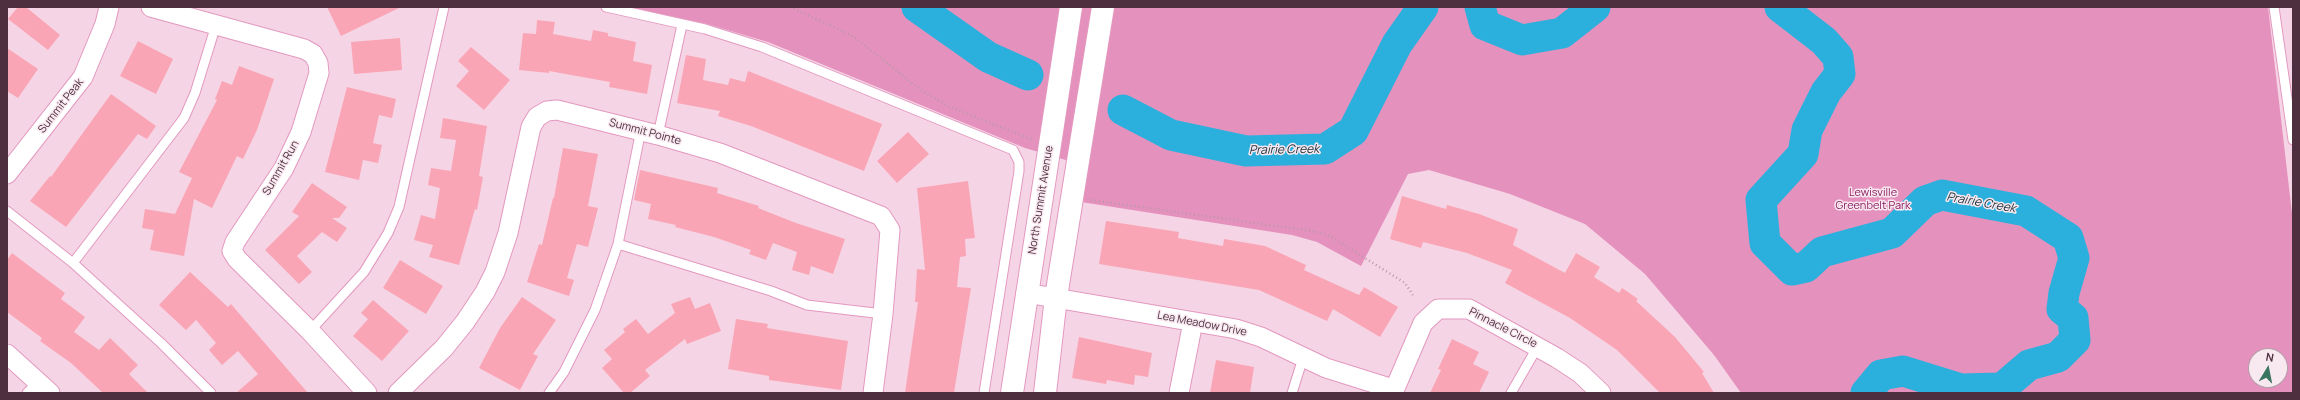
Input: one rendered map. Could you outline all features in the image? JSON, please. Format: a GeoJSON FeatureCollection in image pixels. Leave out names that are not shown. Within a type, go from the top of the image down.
{"type":"FeatureCollection","features":[{"type":"Feature","properties":{"kind":"main road","name":"North Summit Avenue"},"geometry":{"type":"LineString","coordinates":[[1012,393],[1026,292],[1071,7]]}},
{"type":"Feature","properties":{"kind":"main road"},"geometry":{"type":"LineString","coordinates":[[1045,393],[1056,297],[1103,7]]}},
{"type":"Feature","properties":{"kind":"street","name":"Summit Peak"},"geometry":{"type":"LineString","coordinates":[[7,174],[83,77],[105,24],[109,7]]}},
{"type":"Feature","properties":{"kind":"street","name":"Summit Run"},"geometry":{"type":"LineString","coordinates":[[151,7],[304,49],[313,54],[318,63],[319,73],[301,132],[284,168],[235,242],[232,250],[237,259],[310,332],[367,393]]}},
{"type":"Feature","properties":{"kind":"street","name":"Summit Pointe"},"geometry":{"type":"LineString","coordinates":[[398,393],[448,343],[473,310],[495,272],[513,215],[531,127],[537,117],[546,111],[557,110],[650,132],[720,153],[881,216],[890,230],[883,314],[873,393]]}},
{"type":"Feature","properties":{"kind":"street","name":"Lea Meadow Drive"},"geometry":{"type":"LineString","coordinates":[[1026,292],[1236,329],[1261,337],[1326,368],[1393,391]]}},
{"type":"Feature","properties":{"kind":"street","name":"Pinnacle Circle"},"geometry":{"type":"LineString","coordinates":[[1393,391],[1424,323],[1438,309],[1469,309],[1538,346],[1580,373],[1601,393]]}},
{"type":"Feature","properties":{"kind":"street"},"geometry":{"type":"LineString","coordinates":[[1179,393],[1193,322]]}},
{"type":"Feature","properties":{"kind":"street"},"geometry":{"type":"LineString","coordinates":[[7,354],[38,389]]}},
{"type":"Feature","properties":{"kind":"lane"},"geometry":{"type":"LineString","coordinates":[[310,332],[364,272],[388,233],[399,207],[444,7]]}},
{"type":"Feature","properties":{"kind":"lane"},"geometry":{"type":"LineString","coordinates":[[606,7],[682,24],[762,47],[1013,150],[1019,162],[1019,171],[984,393]]}},
{"type":"Feature","properties":{"kind":"lane"},"geometry":{"type":"LineString","coordinates":[[2274,7],[2293,140]]}},
{"type":"Feature","properties":{"kind":"lane"},"geometry":{"type":"LineString","coordinates":[[549,393],[564,372],[595,310],[618,244],[682,24]]}},
{"type":"Feature","properties":{"kind":"lane"},"geometry":{"type":"LineString","coordinates":[[73,264],[184,118],[195,93],[216,25]]}},
{"type":"Feature","properties":{"kind":"lane"},"geometry":{"type":"LineString","coordinates":[[7,211],[73,264],[161,343],[211,393]]}},
{"type":"Feature","properties":{"kind":"lane"},"geometry":{"type":"LineString","coordinates":[[618,244],[771,291],[807,305],[883,314]]}},
{"type":"Feature","properties":{"kind":"lane"},"geometry":{"type":"LineString","coordinates":[[1510,393],[1538,346]]}},
{"type":"Feature","properties":{"kind":"lane"},"geometry":{"type":"LineString","coordinates":[[1292,393],[1303,358]]}},
{"type":"Feature","properties":{"kind":"path"},"geometry":{"type":"LineString","coordinates":[[790,7],[853,36],[922,91],[950,107],[1033,140]]}},
{"type":"Feature","properties":{"kind":"path"},"geometry":{"type":"LineString","coordinates":[[1091,200],[1312,231],[1328,235],[1405,283],[1413,295]]}},
{"type":"Feature","properties":{"kind":"green space","name":"Lewisville Greenbelt Park"},"geometry":{"type":"Polygon","coordinates":[[[628,7],[2268,7],[2293,222],[2293,393],[1741,393],[1714,355],[1645,274],[1585,224],[1510,194],[1429,170],[1408,174],[1361,266],[1317,242],[1292,235],[1081,202],[1086,166],[1025,148],[768,42],[707,24],[628,7]]]}},
{"type":"Feature","properties":{"kind":"building"},"geometry":{"type":"Polygon","coordinates":[[[18,7],[26,7],[60,35],[48,50],[8,19],[18,7]]]}},
{"type":"Feature","properties":{"kind":"building"},"geometry":{"type":"Polygon","coordinates":[[[327,7],[401,7],[341,36],[327,7]]]}},
{"type":"Feature","properties":{"kind":"building"},"geometry":{"type":"Polygon","coordinates":[[[537,20],[555,22],[553,34],[591,41],[593,30],[608,33],[608,36],[636,42],[633,61],[652,65],[647,94],[609,87],[610,82],[549,71],[549,73],[519,70],[523,33],[536,34],[537,20]]]}},
{"type":"Feature","properties":{"kind":"building"},"geometry":{"type":"Polygon","coordinates":[[[400,38],[402,70],[354,74],[351,42],[400,38]]]}},
{"type":"Feature","properties":{"kind":"building"},"geometry":{"type":"Polygon","coordinates":[[[138,41],[173,59],[156,94],[120,76],[138,41]]]}},
{"type":"Feature","properties":{"kind":"building"},"geometry":{"type":"Polygon","coordinates":[[[471,47],[510,80],[484,110],[456,86],[469,71],[458,61],[471,47]]]}},
{"type":"Feature","properties":{"kind":"building"},"geometry":{"type":"Polygon","coordinates":[[[7,48],[38,69],[18,98],[7,91],[7,48]]]}},
{"type":"Feature","properties":{"kind":"building"},"geometry":{"type":"Polygon","coordinates":[[[686,55],[706,59],[703,80],[728,85],[730,78],[745,82],[748,71],[882,124],[864,171],[751,126],[718,116],[720,111],[677,103],[686,55]]]}},
{"type":"Feature","properties":{"kind":"building"},"geometry":{"type":"Polygon","coordinates":[[[239,66],[274,79],[257,130],[243,159],[237,156],[212,208],[194,199],[184,256],[150,250],[154,230],[142,228],[145,209],[175,214],[192,178],[179,172],[217,100],[215,99],[222,81],[232,85],[239,66]]]}},
{"type":"Feature","properties":{"kind":"building"},"geometry":{"type":"Polygon","coordinates":[[[347,87],[396,99],[392,118],[379,115],[373,143],[382,145],[378,163],[363,160],[359,180],[325,172],[347,87]]]}},
{"type":"Feature","properties":{"kind":"building"},"geometry":{"type":"Polygon","coordinates":[[[111,94],[156,126],[147,139],[138,134],[66,227],[30,201],[50,176],[51,177],[111,94]]]}},
{"type":"Feature","properties":{"kind":"building"},"geometry":{"type":"Polygon","coordinates":[[[443,118],[487,126],[479,176],[483,177],[477,210],[475,209],[459,265],[429,257],[433,245],[414,240],[421,215],[435,219],[440,188],[428,185],[431,168],[451,171],[456,140],[440,138],[443,118]]]}},
{"type":"Feature","properties":{"kind":"building"},"geometry":{"type":"Polygon","coordinates":[[[908,132],[929,154],[897,183],[877,161],[908,132]]]}},
{"type":"Feature","properties":{"kind":"building"},"geometry":{"type":"Polygon","coordinates":[[[563,148],[598,154],[588,206],[598,208],[588,247],[577,244],[567,278],[574,280],[569,296],[527,282],[539,244],[542,245],[554,198],[563,148]]]}},
{"type":"Feature","properties":{"kind":"building"},"geometry":{"type":"Polygon","coordinates":[[[640,170],[718,188],[717,193],[759,206],[758,208],[796,223],[845,239],[833,274],[811,266],[809,275],[792,270],[797,252],[773,243],[766,260],[749,254],[751,250],[714,237],[675,227],[676,225],[648,219],[651,204],[634,200],[640,170]]]}},
{"type":"Feature","properties":{"kind":"building"},"geometry":{"type":"Polygon","coordinates":[[[968,181],[975,238],[965,239],[966,256],[960,257],[957,287],[971,288],[954,393],[905,393],[918,302],[915,302],[917,269],[925,270],[917,188],[968,181]]]}},
{"type":"Feature","properties":{"kind":"building"},"geometry":{"type":"Polygon","coordinates":[[[312,183],[347,207],[339,218],[332,218],[347,228],[337,242],[322,232],[297,256],[312,272],[299,284],[265,250],[299,216],[292,212],[312,183]]]}},
{"type":"Feature","properties":{"kind":"building"},"geometry":{"type":"Polygon","coordinates":[[[1402,196],[1446,209],[1447,205],[1479,214],[1518,229],[1513,245],[1565,273],[1576,253],[1600,267],[1594,277],[1619,293],[1622,288],[1638,299],[1636,301],[1675,337],[1704,372],[1702,373],[1714,393],[1660,393],[1617,350],[1570,318],[1505,283],[1512,270],[1467,253],[1423,242],[1421,248],[1390,239],[1402,196]]]}},
{"type":"Feature","properties":{"kind":"building"},"geometry":{"type":"Polygon","coordinates":[[[1106,221],[1179,232],[1178,238],[1223,246],[1224,239],[1265,246],[1306,265],[1304,270],[1359,295],[1364,287],[1398,307],[1380,337],[1333,309],[1327,321],[1259,290],[1099,264],[1106,221]]]}},
{"type":"Feature","properties":{"kind":"building"},"geometry":{"type":"Polygon","coordinates":[[[12,253],[65,293],[61,299],[85,317],[74,332],[99,350],[110,338],[138,365],[129,374],[148,393],[103,393],[71,363],[40,341],[42,338],[7,312],[7,260],[12,253]]]}},
{"type":"Feature","properties":{"kind":"building"},"geometry":{"type":"Polygon","coordinates":[[[400,260],[443,286],[426,314],[383,288],[400,260]]]}},
{"type":"Feature","properties":{"kind":"building"},"geometry":{"type":"Polygon","coordinates":[[[190,272],[228,307],[231,304],[308,393],[236,393],[258,374],[238,351],[222,365],[209,350],[216,343],[196,320],[186,330],[159,305],[190,272]]]}},
{"type":"Feature","properties":{"kind":"building"},"geometry":{"type":"Polygon","coordinates":[[[522,297],[556,320],[533,354],[538,356],[520,390],[479,368],[500,328],[522,297]]]}},
{"type":"Feature","properties":{"kind":"building"},"geometry":{"type":"Polygon","coordinates":[[[690,297],[695,309],[710,303],[721,331],[687,344],[685,339],[645,370],[650,376],[630,393],[624,393],[602,368],[612,359],[604,350],[625,332],[623,329],[636,319],[648,334],[675,313],[671,304],[690,297]]]}},
{"type":"Feature","properties":{"kind":"building"},"geometry":{"type":"Polygon","coordinates":[[[373,300],[409,331],[382,361],[353,336],[368,319],[361,313],[373,300]]]}},
{"type":"Feature","properties":{"kind":"building"},"geometry":{"type":"Polygon","coordinates":[[[736,319],[768,324],[767,328],[848,341],[841,390],[769,380],[769,376],[728,369],[736,319]]]}},
{"type":"Feature","properties":{"kind":"building"},"geometry":{"type":"Polygon","coordinates":[[[1079,337],[1152,353],[1148,377],[1135,375],[1134,385],[1107,380],[1106,384],[1072,378],[1079,337]]]}},
{"type":"Feature","properties":{"kind":"building"},"geometry":{"type":"Polygon","coordinates":[[[1452,339],[1479,352],[1473,364],[1489,372],[1479,393],[1430,393],[1441,370],[1438,369],[1452,339]]]}},
{"type":"Feature","properties":{"kind":"building"},"geometry":{"type":"Polygon","coordinates":[[[1216,360],[1254,367],[1250,393],[1210,393],[1216,360]]]}},
{"type":"Feature","properties":{"kind":"waterway","name":"Prairie Creek"},"geometry":{"type":"LineString","coordinates":[[917,7],[988,57],[1028,75]]}},
{"type":"Feature","properties":{"kind":"waterway","name":"Prairie Creek"},"geometry":{"type":"LineString","coordinates":[[1123,110],[1171,135],[1246,151],[1325,149],[1353,131],[1397,44],[1423,7]]}},
{"type":"Feature","properties":{"kind":"waterway","name":"Prairie Creek"},"geometry":{"type":"LineString","coordinates":[[1480,7],[1485,25],[1522,40],[1562,33],[1595,7]]}},
{"type":"Feature","properties":{"kind":"waterway","name":"Prairie Creek"},"geometry":{"type":"LineString","coordinates":[[1780,7],[1824,41],[1838,57],[1840,74],[1826,92],[1807,130],[1803,154],[1761,200],[1765,243],[1792,270],[1806,267],[1822,252],[1892,233],[1925,201],[1942,195],[2026,211],[2068,238],[2074,258],[2064,293],[2062,309],[2073,318],[2075,340],[2058,357],[2029,365],[2002,388],[1961,389],[1903,371],[1881,375],[1866,393]]}}]}
